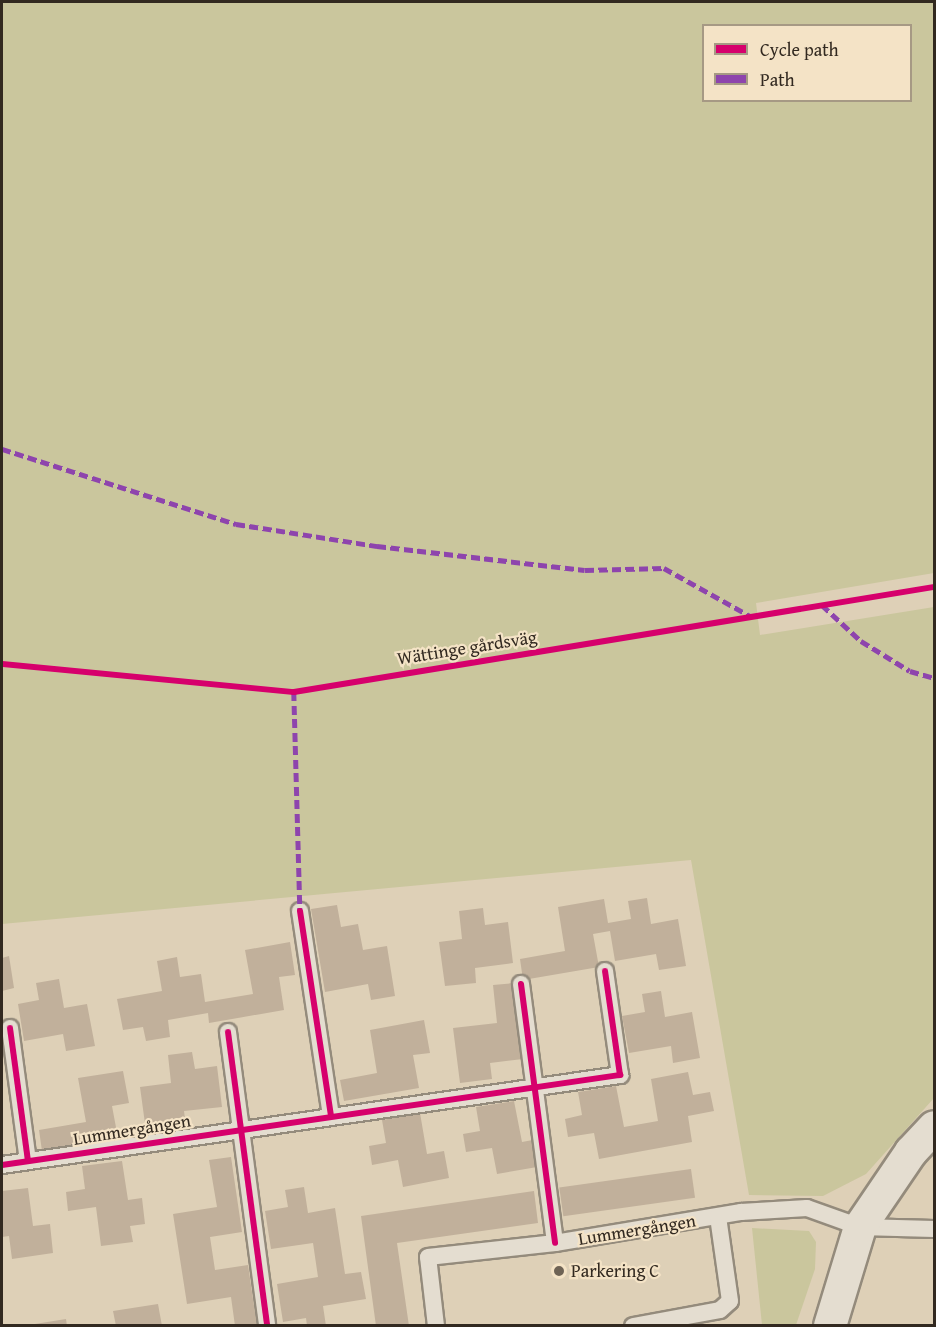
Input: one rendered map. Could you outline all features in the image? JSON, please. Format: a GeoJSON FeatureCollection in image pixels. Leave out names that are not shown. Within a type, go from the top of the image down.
{"type":"FeatureCollection","features":[{"type":"Feature","properties":{"kind":"street"},"geometry":{"type":"LineString","coordinates":[[830,1326],[860,1227],[911,1152],[934,1127]]}},
{"type":"Feature","properties":{"kind":"lane"},"geometry":{"type":"LineString","coordinates":[[300,911],[331,1116]]}},
{"type":"Feature","properties":{"kind":"lane","name":"Lummergången"},"geometry":{"type":"LineString","coordinates":[[2,1165],[620,1075],[605,971]]}},
{"type":"Feature","properties":{"kind":"lane","name":"Lummergången"},"geometry":{"type":"LineString","coordinates":[[521,984],[555,1243]]}},
{"type":"Feature","properties":{"kind":"lane"},"geometry":{"type":"LineString","coordinates":[[10,1028],[28,1161]]}},
{"type":"Feature","properties":{"kind":"lane"},"geometry":{"type":"LineString","coordinates":[[228,1032],[267,1326]]}},
{"type":"Feature","properties":{"kind":"lane","name":"Lummergången"},"geometry":{"type":"LineString","coordinates":[[436,1326],[428,1257],[555,1243],[718,1217],[807,1208],[860,1227],[934,1229]]}},
{"type":"Feature","properties":{"kind":"lane","name":"Lummergången"},"geometry":{"type":"LineString","coordinates":[[633,1326],[720,1310],[730,1300],[718,1217]]}},
{"type":"Feature","properties":{"kind":"shaded area"},"geometry":{"type":"Polygon","coordinates":[[[2,2],[934,2],[934,573],[756,603],[760,635],[934,607],[934,1098],[866,1174],[823,1196],[749,1195],[691,860],[2,924],[2,2]]]}},
{"type":"Feature","properties":{"kind":"shaded area"},"geometry":{"type":"Polygon","coordinates":[[[752,1228],[809,1231],[816,1242],[815,1269],[796,1325],[762,1325],[752,1228]]]}},
{"type":"Feature","properties":{"kind":"building"},"geometry":{"type":"Polygon","coordinates":[[[647,898],[651,924],[678,919],[686,966],[659,970],[656,954],[615,961],[610,931],[593,934],[599,967],[523,980],[520,959],[565,951],[558,907],[604,899],[608,923],[631,919],[628,901],[647,898]]]}},
{"type":"Feature","properties":{"kind":"building"},"geometry":{"type":"Polygon","coordinates":[[[337,905],[341,927],[358,924],[363,950],[387,946],[395,996],[371,1000],[368,984],[325,992],[311,909],[337,905]]]}},
{"type":"Feature","properties":{"kind":"building"},"geometry":{"type":"Polygon","coordinates":[[[483,908],[485,925],[508,922],[513,963],[475,968],[476,983],[445,986],[439,942],[462,939],[459,911],[483,908]]]}},
{"type":"Feature","properties":{"kind":"building"},"geometry":{"type":"Polygon","coordinates":[[[290,942],[295,975],[279,977],[284,1010],[209,1023],[208,1013],[168,1020],[170,1037],[146,1041],[143,1027],[123,1030],[117,999],[162,991],[157,961],[177,957],[180,977],[201,974],[205,1002],[253,994],[245,950],[290,942]]]}},
{"type":"Feature","properties":{"kind":"building"},"geometry":{"type":"Polygon","coordinates":[[[9,956],[14,988],[2,991],[2,958],[9,956]]]}},
{"type":"Feature","properties":{"kind":"building"},"geometry":{"type":"Polygon","coordinates":[[[59,979],[64,1008],[87,1004],[95,1046],[66,1051],[63,1034],[24,1041],[18,1004],[39,1000],[36,983],[59,979]]]}},
{"type":"Feature","properties":{"kind":"building"},"geometry":{"type":"Polygon","coordinates":[[[514,983],[523,1059],[490,1063],[492,1079],[460,1083],[453,1028],[497,1023],[493,985],[514,983]]]}},
{"type":"Feature","properties":{"kind":"building"},"geometry":{"type":"Polygon","coordinates":[[[661,991],[665,1017],[692,1012],[700,1058],[673,1063],[671,1046],[629,1053],[622,1016],[645,1012],[642,994],[661,991]]]}},
{"type":"Feature","properties":{"kind":"building"},"geometry":{"type":"Polygon","coordinates":[[[424,1020],[430,1053],[413,1055],[419,1088],[344,1101],[340,1080],[377,1073],[370,1030],[424,1020]]]}},
{"type":"Feature","properties":{"kind":"building"},"geometry":{"type":"Polygon","coordinates":[[[192,1052],[195,1069],[217,1066],[222,1107],[184,1111],[186,1127],[146,1131],[140,1087],[171,1083],[168,1055],[192,1052]]]}},
{"type":"Feature","properties":{"kind":"building"},"geometry":{"type":"Polygon","coordinates":[[[123,1071],[129,1103],[112,1106],[118,1138],[42,1151],[39,1130],[86,1122],[78,1078],[123,1071]]]}},
{"type":"Feature","properties":{"kind":"building"},"geometry":{"type":"Polygon","coordinates":[[[688,1072],[693,1095],[710,1092],[714,1111],[688,1116],[692,1142],[599,1159],[594,1133],[568,1137],[565,1119],[582,1115],[578,1092],[616,1086],[624,1127],[658,1121],[651,1079],[688,1072]]]}},
{"type":"Feature","properties":{"kind":"building"},"geometry":{"type":"Polygon","coordinates":[[[514,1101],[522,1142],[538,1139],[543,1166],[497,1174],[492,1148],[466,1152],[463,1134],[480,1131],[476,1107],[514,1101]]]}},
{"type":"Feature","properties":{"kind":"building"},"geometry":{"type":"Polygon","coordinates":[[[420,1113],[427,1154],[444,1151],[449,1178],[403,1187],[398,1160],[372,1165],[369,1146],[386,1143],[382,1120],[420,1113]]]}},
{"type":"Feature","properties":{"kind":"building"},"geometry":{"type":"Polygon","coordinates":[[[231,1157],[242,1232],[210,1237],[215,1270],[248,1265],[257,1326],[235,1326],[231,1297],[187,1304],[173,1214],[217,1207],[209,1160],[231,1157]]]}},
{"type":"Feature","properties":{"kind":"building"},"geometry":{"type":"Polygon","coordinates":[[[122,1161],[128,1200],[142,1198],[145,1224],[130,1226],[133,1242],[101,1246],[96,1207],[68,1211],[66,1192],[85,1189],[82,1166],[122,1161]]]}},
{"type":"Feature","properties":{"kind":"building"},"geometry":{"type":"Polygon","coordinates":[[[691,1169],[695,1198],[563,1216],[559,1188],[691,1169]]]}},
{"type":"Feature","properties":{"kind":"building"},"geometry":{"type":"Polygon","coordinates":[[[304,1187],[308,1213],[335,1208],[345,1274],[361,1272],[366,1299],[323,1306],[326,1326],[307,1326],[306,1318],[283,1322],[277,1284],[318,1277],[313,1243],[271,1249],[265,1211],[288,1207],[285,1190],[304,1187]]]}},
{"type":"Feature","properties":{"kind":"building"},"geometry":{"type":"Polygon","coordinates":[[[28,1188],[33,1226],[50,1224],[53,1253],[12,1259],[9,1236],[2,1237],[2,1191],[28,1188]]]}},
{"type":"Feature","properties":{"kind":"building"},"geometry":{"type":"Polygon","coordinates":[[[534,1191],[538,1223],[397,1243],[409,1326],[376,1326],[361,1216],[534,1191]]]}},
{"type":"Feature","properties":{"kind":"building"},"geometry":{"type":"Polygon","coordinates":[[[158,1304],[162,1326],[116,1326],[113,1311],[158,1304]]]}},
{"type":"Feature","properties":{"kind":"building"},"geometry":{"type":"Polygon","coordinates":[[[66,1319],[67,1326],[35,1326],[35,1324],[66,1319]]]}},
{"type":"Feature","properties":{"kind":"marked path"},"geometry":{"type":"LineString","coordinates":[[2,449],[236,524],[377,546],[585,570],[664,568],[752,617]]}},
{"type":"Feature","properties":{"kind":"marked path"},"geometry":{"type":"LineString","coordinates":[[822,605],[861,641],[910,671],[934,678]]}},
{"type":"Feature","properties":{"kind":"marked path"},"geometry":{"type":"LineString","coordinates":[[294,692],[300,911]]}},
{"type":"Feature","properties":{"kind":"cycle path","name":"Wättinge gårdsväg"},"geometry":{"type":"LineString","coordinates":[[2,664],[294,692],[934,587]]}},
{"type":"Feature","properties":{"kind":"cycle path"},"geometry":{"type":"LineString","coordinates":[[300,911],[331,1116]]}},
{"type":"Feature","properties":{"kind":"cycle path"},"geometry":{"type":"LineString","coordinates":[[2,1165],[620,1075],[605,971]]}},
{"type":"Feature","properties":{"kind":"cycle path"},"geometry":{"type":"LineString","coordinates":[[521,984],[555,1243]]}},
{"type":"Feature","properties":{"kind":"cycle path"},"geometry":{"type":"LineString","coordinates":[[10,1028],[28,1161]]}},
{"type":"Feature","properties":{"kind":"cycle path"},"geometry":{"type":"LineString","coordinates":[[228,1032],[267,1326]]}},
{"type":"Feature","properties":{"kind":"place","name":"Parkering C"},"geometry":{"type":"Point","coordinates":[559,1271]}}]}
